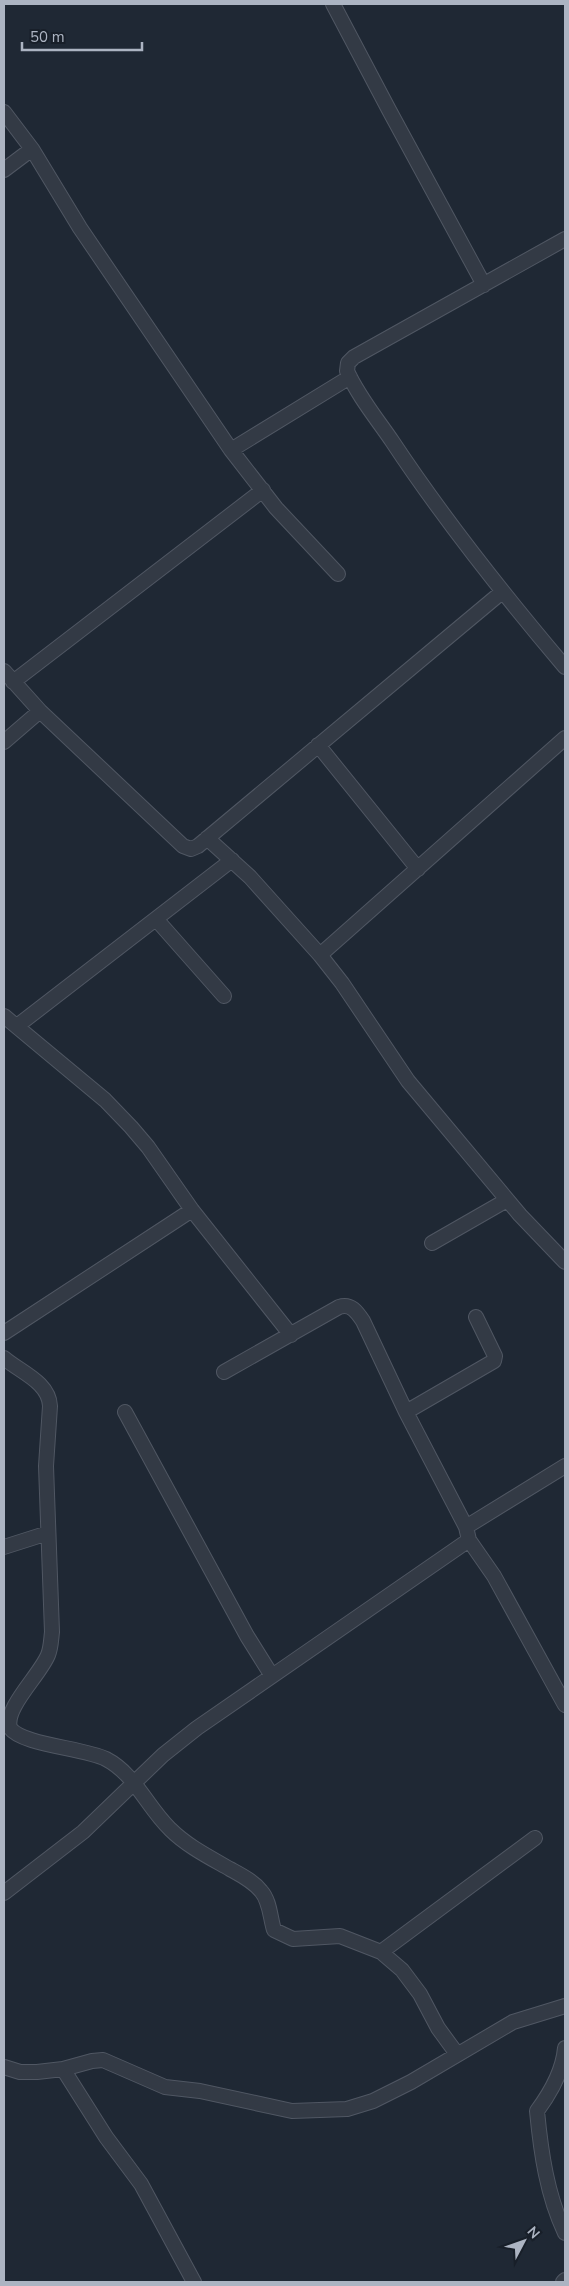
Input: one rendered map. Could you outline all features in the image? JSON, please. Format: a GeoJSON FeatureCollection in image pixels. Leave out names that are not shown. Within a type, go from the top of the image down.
{"type":"FeatureCollection","features":[{"type":"Feature","properties":{"kind":"street"},"geometry":{"type":"LineString","coordinates":[[333,4],[484,285]]}},
{"type":"Feature","properties":{"kind":"street"},"geometry":{"type":"LineString","coordinates":[[4,112],[32,149],[80,228],[231,450],[276,508],[338,574]]}},
{"type":"Feature","properties":{"kind":"street"},"geometry":{"type":"LineString","coordinates":[[4,170],[32,149]]}},
{"type":"Feature","properties":{"kind":"street"},"geometry":{"type":"LineString","coordinates":[[565,239],[354,357],[347,368],[350,377],[406,463],[502,592],[565,667]]}},
{"type":"Feature","properties":{"kind":"street"},"geometry":{"type":"LineString","coordinates":[[231,450],[350,377]]}},
{"type":"Feature","properties":{"kind":"street"},"geometry":{"type":"LineString","coordinates":[[263,490],[8,676],[40,711],[183,846],[193,849],[207,838],[502,592]]}},
{"type":"Feature","properties":{"kind":"street"},"geometry":{"type":"LineString","coordinates":[[4,742],[40,711]]}},
{"type":"Feature","properties":{"kind":"street"},"geometry":{"type":"LineString","coordinates":[[320,955],[565,738]]}},
{"type":"Feature","properties":{"kind":"street"},"geometry":{"type":"LineString","coordinates":[[318,745],[418,869]]}},
{"type":"Feature","properties":{"kind":"street"},"geometry":{"type":"LineString","coordinates":[[207,838],[232,860],[320,955],[342,983],[408,1081],[507,1200],[565,1262]]}},
{"type":"Feature","properties":{"kind":"street"},"geometry":{"type":"LineString","coordinates":[[16,1026],[232,860]]}},
{"type":"Feature","properties":{"kind":"street"},"geometry":{"type":"LineString","coordinates":[[156,919],[224,996]]}},
{"type":"Feature","properties":{"kind":"street"},"geometry":{"type":"LineString","coordinates":[[4,1016],[105,1100],[131,1127],[148,1147],[192,1210],[291,1336]]}},
{"type":"Feature","properties":{"kind":"street"},"geometry":{"type":"LineString","coordinates":[[432,1243],[507,1200]]}},
{"type":"Feature","properties":{"kind":"street"},"geometry":{"type":"LineString","coordinates":[[4,1333],[192,1210]]}},
{"type":"Feature","properties":{"kind":"street"},"geometry":{"type":"LineString","coordinates":[[224,1372],[291,1336],[339,1307],[353,1308],[363,1321],[467,1533],[494,1576],[565,1705]]}},
{"type":"Feature","properties":{"kind":"street"},"geometry":{"type":"LineString","coordinates":[[406,1412],[494,1361],[495,1356],[476,1318]]}},
{"type":"Feature","properties":{"kind":"street"},"geometry":{"type":"LineString","coordinates":[[4,1358],[39,1384],[49,1399],[46,1466],[51,1645],[42,1667],[10,1714],[9,1725],[12,1731],[22,1738],[105,1759],[117,1767],[134,1783],[170,1829],[200,1852],[245,1878],[260,1890],[268,1904],[274,1930],[293,1939],[340,1936],[381,1952],[402,1970],[420,1994],[438,2028],[457,2054]]}},
{"type":"Feature","properties":{"kind":"street"},"geometry":{"type":"LineString","coordinates":[[125,1412],[247,1636],[272,1676]]}},
{"type":"Feature","properties":{"kind":"street"},"geometry":{"type":"LineString","coordinates":[[4,1893],[83,1832],[182,1739],[272,1676],[467,1533],[565,1466]]}},
{"type":"Feature","properties":{"kind":"street"},"geometry":{"type":"LineString","coordinates":[[4,1547],[48,1533]]}},
{"type":"Feature","properties":{"kind":"street"},"geometry":{"type":"LineString","coordinates":[[381,1952],[534,1838]]}},
{"type":"Feature","properties":{"kind":"street"},"geometry":{"type":"LineString","coordinates":[[4,2067],[20,2072],[63,2069],[92,2060],[103,2060],[165,2087],[200,2091],[292,2111],[318,2112],[347,2109],[373,2101],[412,2082],[518,2019],[565,2006]]}},
{"type":"Feature","properties":{"kind":"street"},"geometry":{"type":"LineString","coordinates":[[565,2048],[558,2076],[548,2097],[537,2111],[547,2183],[565,2233]]}},
{"type":"Feature","properties":{"kind":"street"},"geometry":{"type":"LineString","coordinates":[[63,2069],[106,2137],[140,2184],[194,2282]]}}]}
